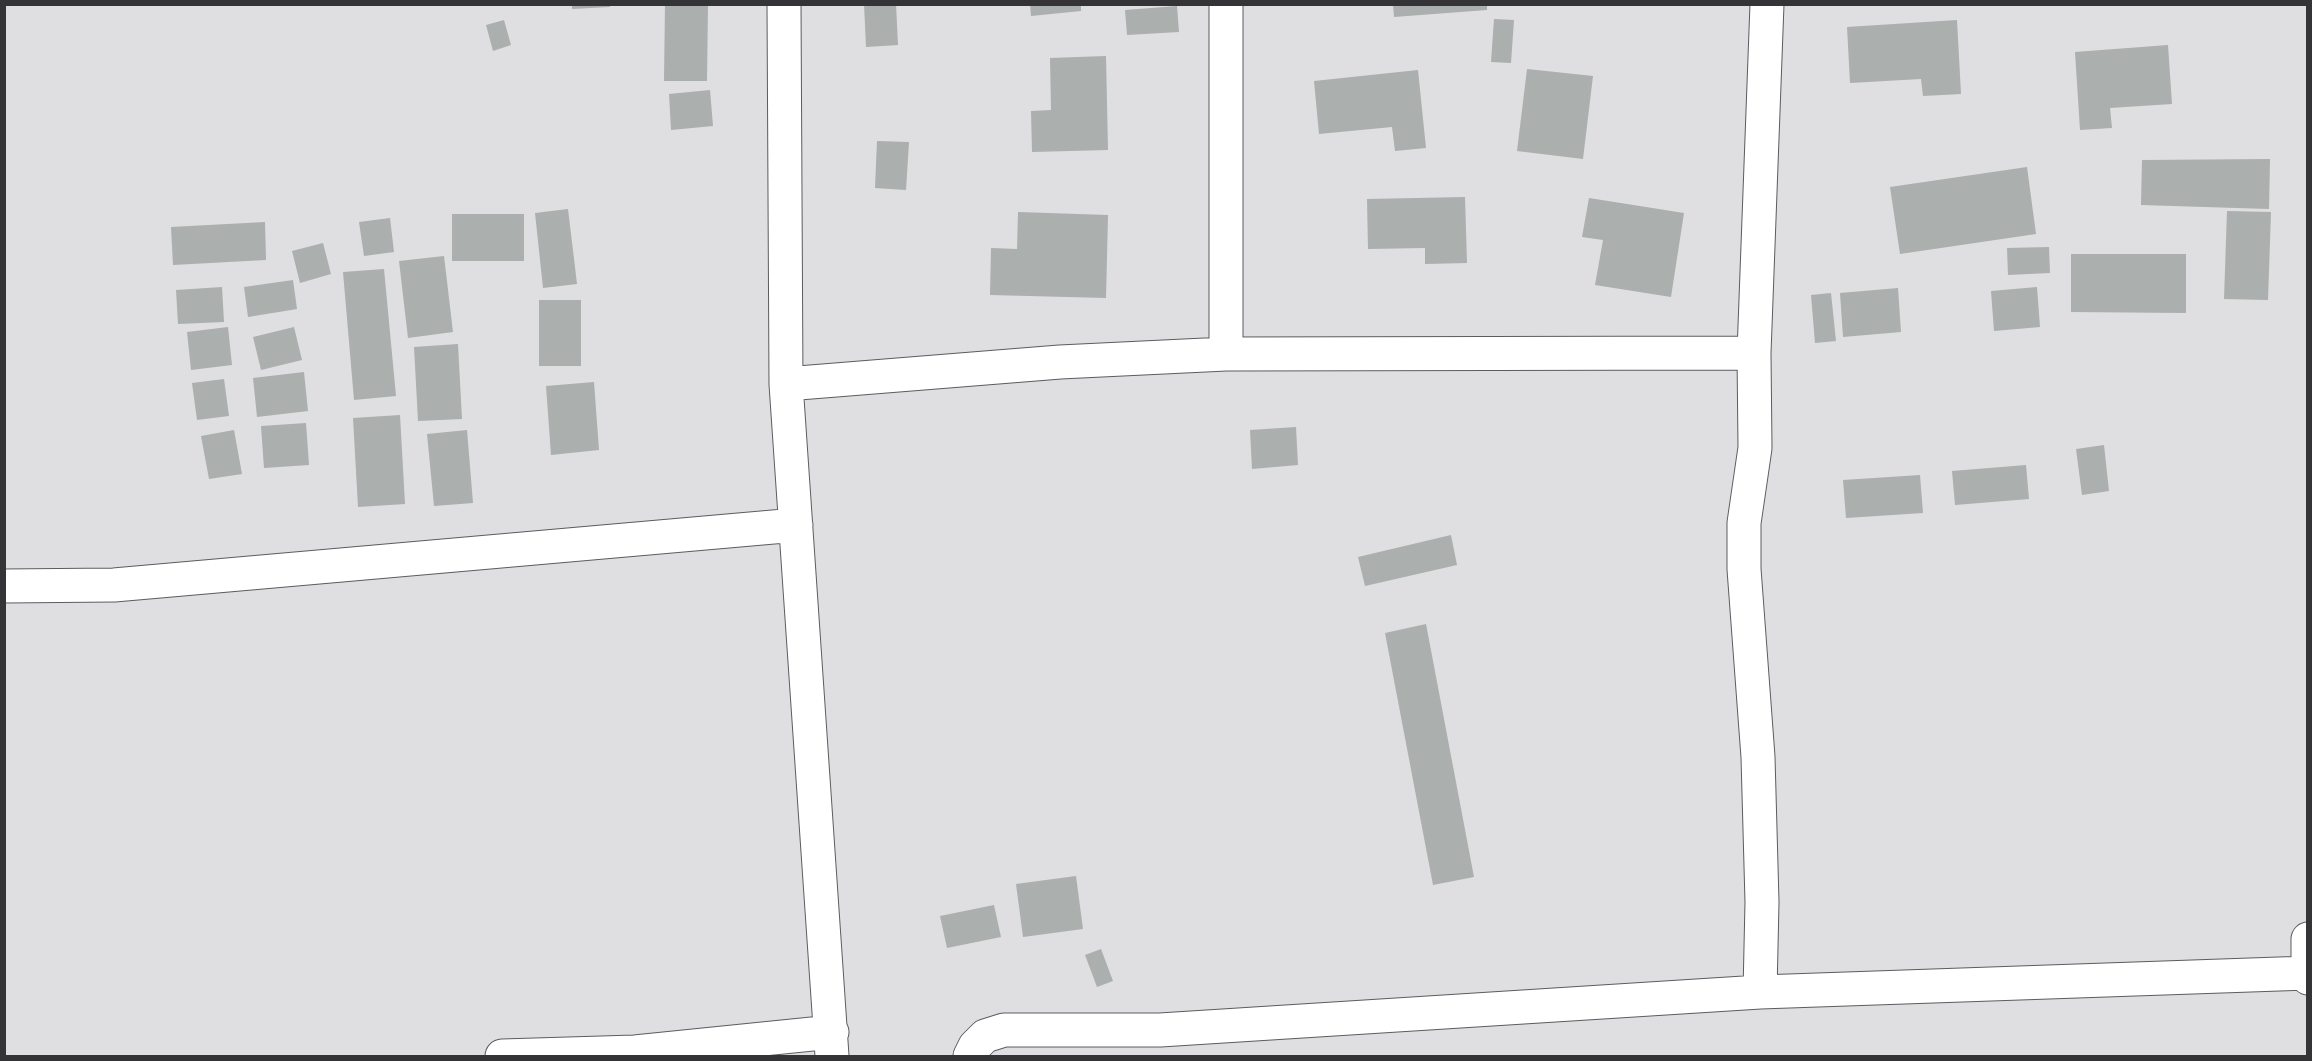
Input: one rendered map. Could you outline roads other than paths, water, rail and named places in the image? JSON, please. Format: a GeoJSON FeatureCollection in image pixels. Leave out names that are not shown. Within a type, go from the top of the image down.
{"type":"FeatureCollection","features":[{"type":"Feature","properties":{"kind":"street"},"geometry":{"type":"LineString","coordinates":[[502,1056],[832,1044],[786,384],[784,4]]}},
{"type":"Feature","properties":{"kind":"street"},"geometry":{"type":"LineString","coordinates":[[1226,4],[1226,354]]}},
{"type":"Feature","properties":{"kind":"street"},"geometry":{"type":"LineString","coordinates":[[1760,992],[1762,902],[1758,757],[1744,569],[1744,523],[1755,448],[1754,353],[1767,4]]}},
{"type":"Feature","properties":{"kind":"street"},"geometry":{"type":"LineString","coordinates":[[786,384],[1060,363],[1226,354],[1754,353]]}},
{"type":"Feature","properties":{"kind":"street"},"geometry":{"type":"LineString","coordinates":[[4,586],[114,585],[796,525]]}},
{"type":"Feature","properties":{"kind":"street"},"geometry":{"type":"LineString","coordinates":[[970,1056],[975,1046],[985,1036],[1004,1030],[1160,1030],[1760,992],[2307,975],[2307,939]]}}]}
